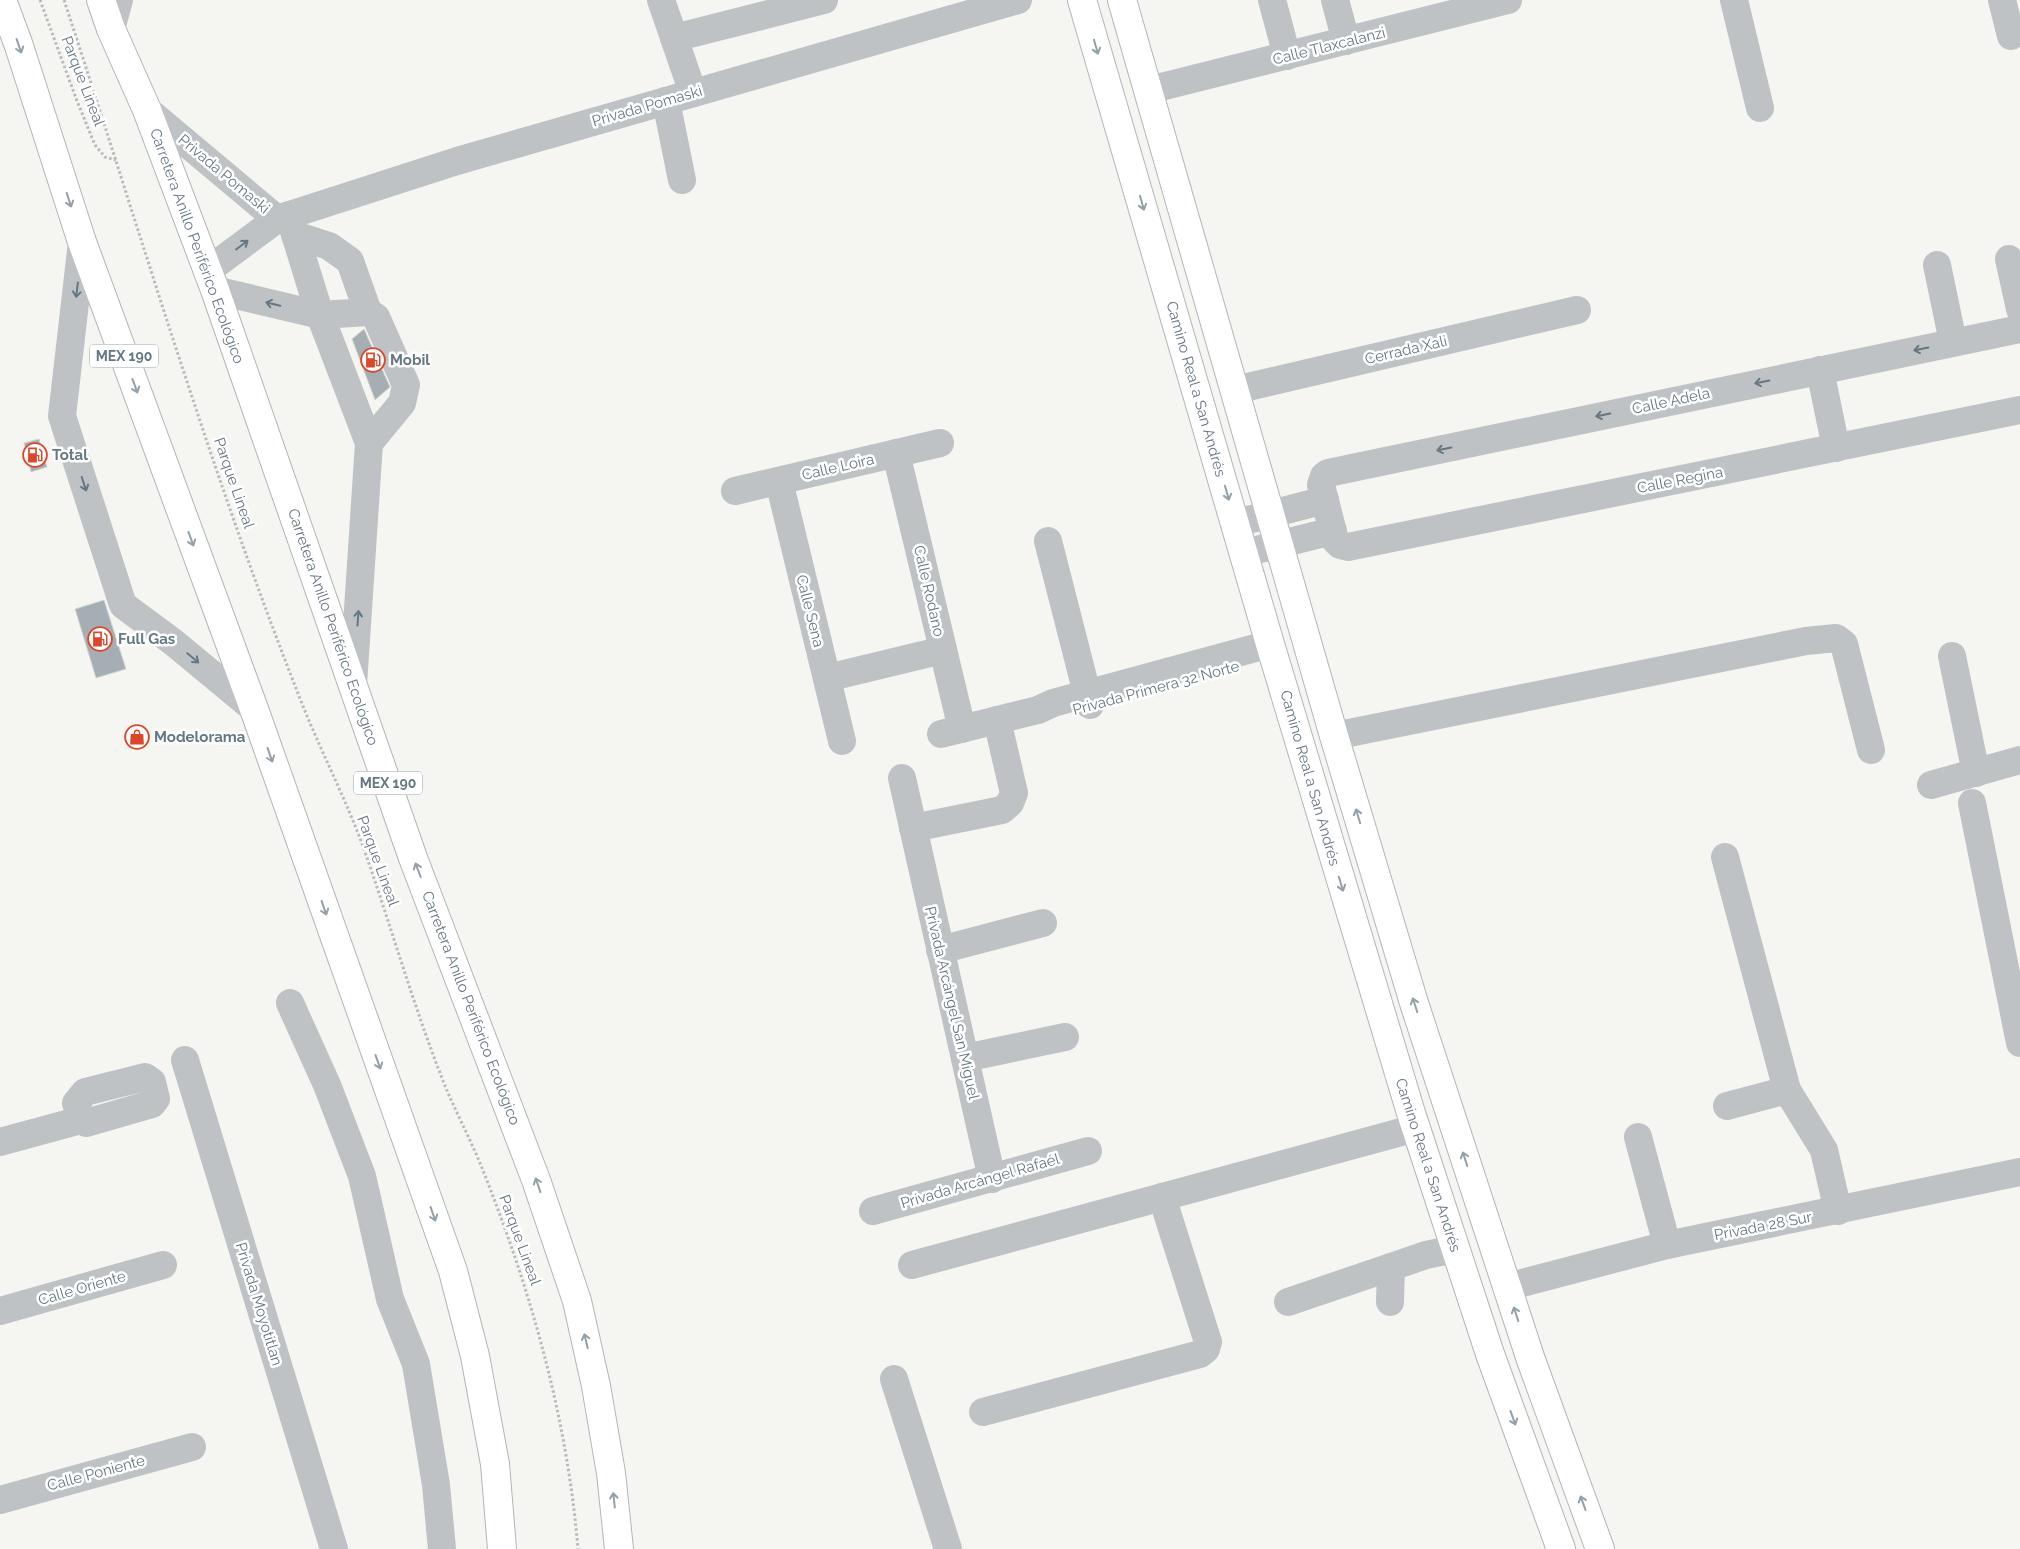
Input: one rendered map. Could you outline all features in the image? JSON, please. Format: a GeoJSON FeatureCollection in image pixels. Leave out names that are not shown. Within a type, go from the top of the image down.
{"type":"FeatureCollection","features":[{"type":"Feature","properties":{"kind":"main road","name":"MEX 190"},"geometry":{"type":"LineString","coordinates":[[2,0],[19,46],[82,242],[254,709],[453,1272],[475,1356],[495,1464],[502,1549]]}},
{"type":"Feature","properties":{"kind":"main road","name":"Carretera Anillo Periférico Ecológico"},"geometry":{"type":"LineString","coordinates":[[101,0],[111,30],[147,110],[211,280],[414,858],[536,1180],[577,1301],[596,1386],[610,1463],[619,1549]]}},
{"type":"Feature","properties":{"kind":"main road","name":"Camino Real a San Andrés"},"geometry":{"type":"LineString","coordinates":[[1082,0],[1272,651],[1416,1128],[1496,1372],[1561,1549]]}},
{"type":"Feature","properties":{"kind":"main road"},"geometry":{"type":"LineString","coordinates":[[1122,0],[1334,736],[1414,1003],[1531,1360],[1600,1549]]}},
{"type":"Feature","properties":{"kind":"main road"},"geometry":{"type":"LineString","coordinates":[[1496,1372],[1531,1360]]}},
{"type":"Feature","properties":{"kind":"street"},"geometry":{"type":"LineString","coordinates":[[111,30],[119,0]]}},
{"type":"Feature","properties":{"kind":"street"},"geometry":{"type":"LineString","coordinates":[[661,0],[693,93]]}},
{"type":"Feature","properties":{"kind":"street"},"geometry":{"type":"LineString","coordinates":[[674,38],[824,0]]}},
{"type":"Feature","properties":{"kind":"street","name":"Privada Pomaski"},"geometry":{"type":"LineString","coordinates":[[211,280],[287,223],[457,161],[1018,0]]}},
{"type":"Feature","properties":{"kind":"street"},"geometry":{"type":"LineString","coordinates":[[1272,0],[1287,56]]}},
{"type":"Feature","properties":{"kind":"street"},"geometry":{"type":"LineString","coordinates":[[1335,0],[1346,41]]}},
{"type":"Feature","properties":{"kind":"street","name":"Calle Tlaxcalanzi"},"geometry":{"type":"LineString","coordinates":[[1149,90],[1508,0]]}},
{"type":"Feature","properties":{"kind":"street"},"geometry":{"type":"LineString","coordinates":[[1734,0],[1760,108]]}},
{"type":"Feature","properties":{"kind":"street"},"geometry":{"type":"LineString","coordinates":[[2002,0],[2011,36]]}},
{"type":"Feature","properties":{"kind":"street"},"geometry":{"type":"LineString","coordinates":[[666,101],[682,180]]}},
{"type":"Feature","properties":{"kind":"street","name":"Privada Pomaski"},"geometry":{"type":"LineString","coordinates":[[147,110],[287,223]]}},
{"type":"Feature","properties":{"kind":"street"},"geometry":{"type":"LineString","coordinates":[[287,223],[329,246],[350,261],[368,312]]}},
{"type":"Feature","properties":{"kind":"street"},"geometry":{"type":"LineString","coordinates":[[287,223],[369,443],[353,685]]}},
{"type":"Feature","properties":{"kind":"street"},"geometry":{"type":"LineString","coordinates":[[82,242],[62,416],[123,605],[173,642],[254,709]]}},
{"type":"Feature","properties":{"kind":"street"},"geometry":{"type":"LineString","coordinates":[[2009,259],[2020,309]]}},
{"type":"Feature","properties":{"kind":"street"},"geometry":{"type":"LineString","coordinates":[[1937,265],[1953,342]]}},
{"type":"Feature","properties":{"kind":"street"},"geometry":{"type":"LineString","coordinates":[[211,280],[320,315],[368,312],[376,317],[406,386],[402,403],[369,443]]}},
{"type":"Feature","properties":{"kind":"street","name":"Cerrada Xali"},"geometry":{"type":"LineString","coordinates":[[1235,390],[1577,310]]}},
{"type":"Feature","properties":{"kind":"street","name":"Calle Adela"},"geometry":{"type":"LineString","coordinates":[[1236,523],[1270,514],[1324,488],[1328,473],[2020,329]]}},
{"type":"Feature","properties":{"kind":"street"},"geometry":{"type":"LineString","coordinates":[[1820,370],[1836,448]]}},
{"type":"Feature","properties":{"kind":"street","name":"Calle Regina"},"geometry":{"type":"LineString","coordinates":[[1244,553],[1279,544],[1337,538],[1348,547],[2020,410]]}},
{"type":"Feature","properties":{"kind":"street","name":"Calle Loira"},"geometry":{"type":"LineString","coordinates":[[736,491],[940,443]]}},
{"type":"Feature","properties":{"kind":"street","name":"Calle Rodano"},"geometry":{"type":"LineString","coordinates":[[896,453],[943,650],[952,732]]}},
{"type":"Feature","properties":{"kind":"street","name":"Calle Sena"},"geometry":{"type":"LineString","coordinates":[[778,481],[842,741]]}},
{"type":"Feature","properties":{"kind":"street"},"geometry":{"type":"LineString","coordinates":[[1324,488],[1337,538]]}},
{"type":"Feature","properties":{"kind":"street"},"geometry":{"type":"LineString","coordinates":[[1048,541],[1089,700]]}},
{"type":"Feature","properties":{"kind":"street"},"geometry":{"type":"LineString","coordinates":[[1334,736],[1787,645],[1836,638],[1844,644],[1870,750]]}},
{"type":"Feature","properties":{"kind":"street"},"geometry":{"type":"LineString","coordinates":[[826,678],[943,650]]}},
{"type":"Feature","properties":{"kind":"street","name":"Privada Primera 32 Norte"},"geometry":{"type":"LineString","coordinates":[[952,732],[1038,710],[1059,713],[1089,700],[1272,651]]}},
{"type":"Feature","properties":{"kind":"street"},"geometry":{"type":"LineString","coordinates":[[1952,656],[1976,773]]}},
{"type":"Feature","properties":{"kind":"street"},"geometry":{"type":"LineString","coordinates":[[913,828],[1002,810],[1010,803],[1014,793],[996,720]]}},
{"type":"Feature","properties":{"kind":"street"},"geometry":{"type":"LineString","coordinates":[[1931,785],[2020,760]]}},
{"type":"Feature","properties":{"kind":"street","name":"Privada Arcángel San Miguel"},"geometry":{"type":"LineString","coordinates":[[902,778],[992,1179]]}},
{"type":"Feature","properties":{"kind":"street"},"geometry":{"type":"LineString","coordinates":[[1972,803],[2020,1043]]}},
{"type":"Feature","properties":{"kind":"street"},"geometry":{"type":"LineString","coordinates":[[1725,857],[1787,1090],[1824,1150],[1838,1211]]}},
{"type":"Feature","properties":{"kind":"street"},"geometry":{"type":"LineString","coordinates":[[940,950],[1043,923]]}},
{"type":"Feature","properties":{"kind":"street"},"geometry":{"type":"LineString","coordinates":[[290,1003],[327,1085],[362,1176],[390,1299],[416,1364],[436,1485],[442,1549]]}},
{"type":"Feature","properties":{"kind":"street"},"geometry":{"type":"LineString","coordinates":[[965,1058],[1066,1037]]}},
{"type":"Feature","properties":{"kind":"street","name":"Privada Moyotitlan"},"geometry":{"type":"LineString","coordinates":[[185,1060],[334,1549]]}},
{"type":"Feature","properties":{"kind":"street"},"geometry":{"type":"LineString","coordinates":[[1727,1106],[1787,1090]]}},
{"type":"Feature","properties":{"kind":"street"},"geometry":{"type":"LineString","coordinates":[[0,1125],[79,1112],[0,1142]]}},
{"type":"Feature","properties":{"kind":"street"},"geometry":{"type":"LineString","coordinates":[[912,1265],[1416,1128]]}},
{"type":"Feature","properties":{"kind":"street"},"geometry":{"type":"LineString","coordinates":[[1638,1137],[1667,1245]]}},
{"type":"Feature","properties":{"kind":"street","name":"Privada Arcángel Rafaél"},"geometry":{"type":"LineString","coordinates":[[873,1211],[1088,1151]]}},
{"type":"Feature","properties":{"kind":"street","name":"Privada 28 Sur"},"geometry":{"type":"LineString","coordinates":[[1507,1287],[1667,1245],[2020,1172]]}},
{"type":"Feature","properties":{"kind":"street"},"geometry":{"type":"LineString","coordinates":[[983,1412],[1200,1354],[1206,1349],[1208,1342],[1162,1197]]}},
{"type":"Feature","properties":{"kind":"street"},"geometry":{"type":"LineString","coordinates":[[1288,1302],[1426,1255],[1455,1249]]}},
{"type":"Feature","properties":{"kind":"street","name":"Calle Oriente"},"geometry":{"type":"LineString","coordinates":[[0,1311],[163,1265]]}},
{"type":"Feature","properties":{"kind":"street"},"geometry":{"type":"LineString","coordinates":[[1390,1302],[1391,1267]]}},
{"type":"Feature","properties":{"kind":"street"},"geometry":{"type":"LineString","coordinates":[[894,1379],[948,1549]]}},
{"type":"Feature","properties":{"kind":"street","name":"Calle Poniente"},"geometry":{"type":"LineString","coordinates":[[0,1500],[192,1447]]}},
{"type":"Feature","properties":{"kind":"path","name":"Parque Lineal"},"geometry":{"type":"LineString","coordinates":[[40,0],[77,101],[99,152],[105,157],[116,160]]}},
{"type":"Feature","properties":{"kind":"path","name":"Parque Lineal"},"geometry":{"type":"LineString","coordinates":[[64,0],[165,318],[269,618],[302,704],[363,847],[448,1093],[481,1166],[526,1287],[557,1401],[568,1459],[578,1549]]}},
{"type":"Feature","properties":{"kind":"building","name":"Mobil"},"geometry":{"type":"Polygon","coordinates":[[[364,329],[390,387],[375,400],[352,339],[364,329]]]}},
{"type":"Feature","properties":{"kind":"building","name":"Total"},"geometry":{"type":"Polygon","coordinates":[[[39,439],[47,467],[31,472],[24,443],[39,439]]]}},
{"type":"Feature","properties":{"kind":"building","name":"Full Gas"},"geometry":{"type":"Polygon","coordinates":[[[104,600],[126,669],[96,678],[75,609],[104,600]]]}},
{"type":"Feature","properties":{"kind":"place","name":"Mobil"},"geometry":{"type":"Point","coordinates":[373,360]}},
{"type":"Feature","properties":{"kind":"place","name":"Total"},"geometry":{"type":"Point","coordinates":[35,455]}},
{"type":"Feature","properties":{"kind":"place","name":"Full Gas"},"geometry":{"type":"Point","coordinates":[100,639]}},
{"type":"Feature","properties":{"kind":"place","name":"Modelorama"},"geometry":{"type":"Point","coordinates":[137,737]}}]}
